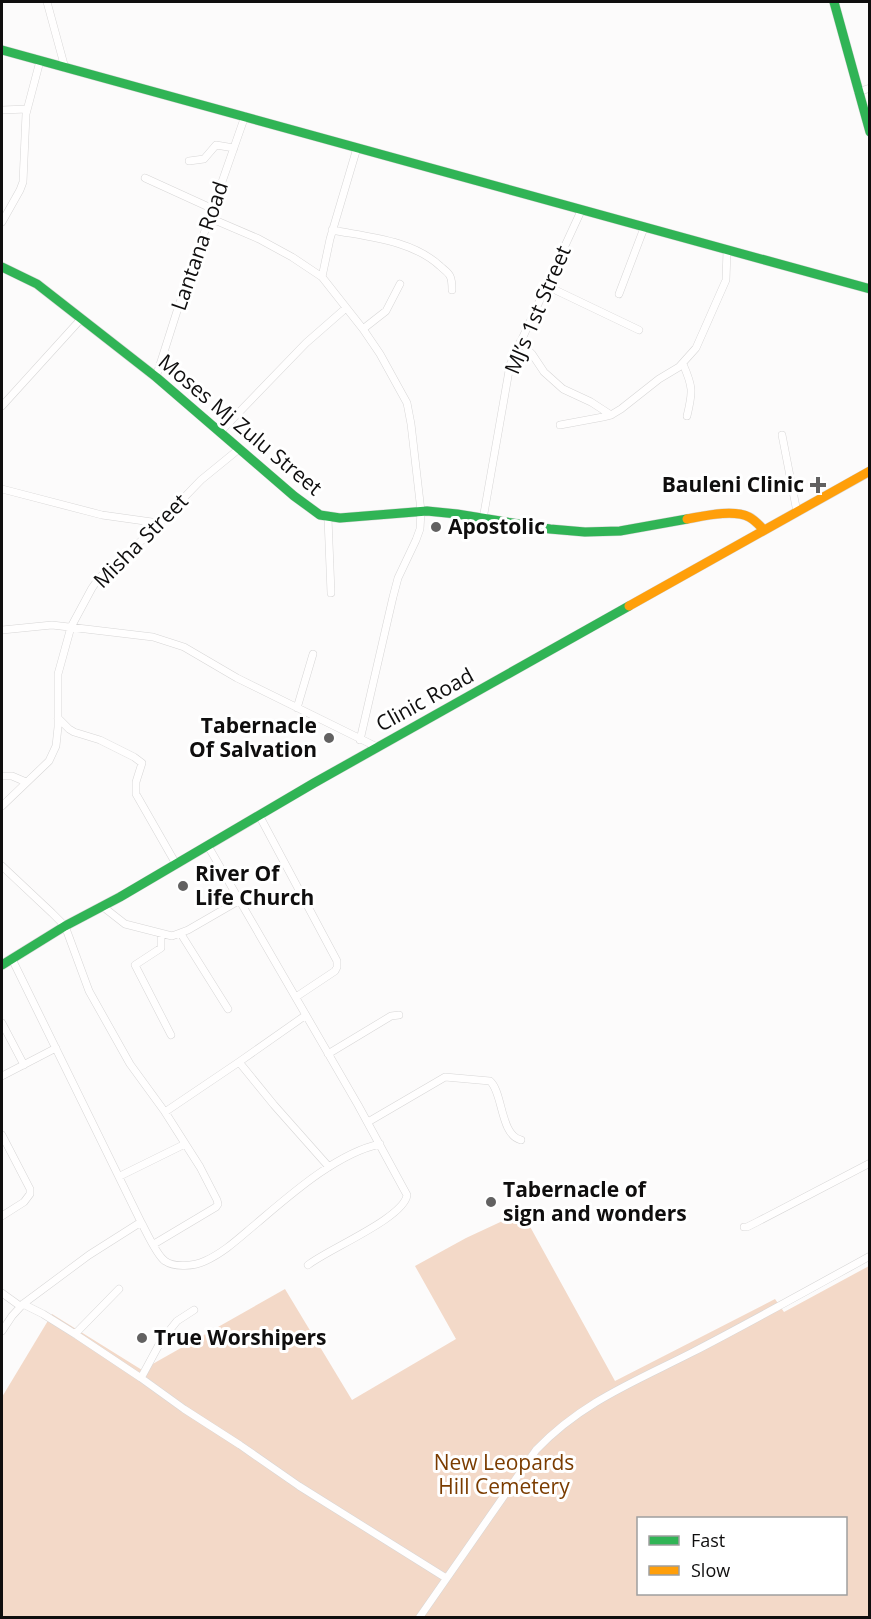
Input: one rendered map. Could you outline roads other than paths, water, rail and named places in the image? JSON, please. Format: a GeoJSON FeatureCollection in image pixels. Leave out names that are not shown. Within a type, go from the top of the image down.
{"type":"FeatureCollection","features":[{"type":"Feature","properties":{"kind":"street"},"geometry":{"type":"LineString","coordinates":[[47,2],[65,69]]}},
{"type":"Feature","properties":{"kind":"street"},"geometry":{"type":"LineString","coordinates":[[834,2],[870,132]]}},
{"type":"Feature","properties":{"kind":"street"},"geometry":{"type":"LineString","coordinates":[[2,50],[870,289]]}},
{"type":"Feature","properties":{"kind":"street"},"geometry":{"type":"LineString","coordinates":[[2,222],[23,182],[27,109],[40,61]]}},
{"type":"Feature","properties":{"kind":"street"},"geometry":{"type":"LineString","coordinates":[[858,92],[870,88]]}},
{"type":"Feature","properties":{"kind":"street"},"geometry":{"type":"LineString","coordinates":[[2,110],[27,109]]}},
{"type":"Feature","properties":{"kind":"street","name":"Lantana Road"},"geometry":{"type":"LineString","coordinates":[[156,377],[245,116]]}},
{"type":"Feature","properties":{"kind":"street"},"geometry":{"type":"LineString","coordinates":[[189,161],[204,159],[216,145],[234,148]]}},
{"type":"Feature","properties":{"kind":"street"},"geometry":{"type":"LineString","coordinates":[[322,277],[332,230],[357,148]]}},
{"type":"Feature","properties":{"kind":"street"},"geometry":{"type":"LineString","coordinates":[[145,178],[213,209]]}},
{"type":"Feature","properties":{"kind":"street","name":"MJ’s 1st Street"},"geometry":{"type":"LineString","coordinates":[[483,519],[510,365],[582,210]]}},
{"type":"Feature","properties":{"kind":"street"},"geometry":{"type":"LineString","coordinates":[[210,218],[259,239],[322,277],[380,354],[407,403],[421,511],[420,529],[398,578],[360,740]]}},
{"type":"Feature","properties":{"kind":"street"},"geometry":{"type":"LineString","coordinates":[[619,294],[644,228]]}},
{"type":"Feature","properties":{"kind":"street"},"geometry":{"type":"LineString","coordinates":[[332,230],[402,244],[423,254],[449,274],[452,290]]}},
{"type":"Feature","properties":{"kind":"street"},"geometry":{"type":"LineString","coordinates":[[560,425],[611,415],[683,364],[696,348],[726,280],[727,250]]}},
{"type":"Feature","properties":{"kind":"street","name":"Moses Mj Zulu Street"},"geometry":{"type":"LineString","coordinates":[[2,267],[37,284],[156,377],[312,511],[328,518],[421,511],[569,531],[601,532],[620,531],[728,513],[747,516],[764,530]]}},
{"type":"Feature","properties":{"kind":"street"},"geometry":{"type":"LineString","coordinates":[[363,329],[386,311],[400,284]]}},
{"type":"Feature","properties":{"kind":"street"},"geometry":{"type":"LineString","coordinates":[[547,286],[639,330]]}},
{"type":"Feature","properties":{"kind":"street"},"geometry":{"type":"LineString","coordinates":[[220,432],[306,343],[346,308]]}},
{"type":"Feature","properties":{"kind":"street"},"geometry":{"type":"LineString","coordinates":[[2,406],[81,319]]}},
{"type":"Feature","properties":{"kind":"street"},"geometry":{"type":"LineString","coordinates":[[520,342],[544,372],[563,389],[591,402],[611,415]]}},
{"type":"Feature","properties":{"kind":"street"},"geometry":{"type":"LineString","coordinates":[[683,364],[693,390],[687,416]]}},
{"type":"Feature","properties":{"kind":"street"},"geometry":{"type":"LineString","coordinates":[[782,435],[797,512]]}},
{"type":"Feature","properties":{"kind":"street","name":"Misha Street"},"geometry":{"type":"LineString","coordinates":[[2,806],[49,761],[53,754],[56,746],[58,718],[58,674],[71,627],[99,579],[121,561],[201,480],[239,449]]}},
{"type":"Feature","properties":{"kind":"street","name":"Clinic Road"},"geometry":{"type":"LineString","coordinates":[[2,965],[65,926],[377,747],[870,471]]}},
{"type":"Feature","properties":{"kind":"street"},"geometry":{"type":"LineString","coordinates":[[2,489],[102,514],[159,523]]}},
{"type":"Feature","properties":{"kind":"street"},"geometry":{"type":"LineString","coordinates":[[328,518],[331,593]]}},
{"type":"Feature","properties":{"kind":"street"},"geometry":{"type":"LineString","coordinates":[[2,630],[52,625],[153,638],[175,644],[237,678],[377,747]]}},
{"type":"Feature","properties":{"kind":"street"},"geometry":{"type":"LineString","coordinates":[[297,708],[313,654]]}},
{"type":"Feature","properties":{"kind":"street"},"geometry":{"type":"LineString","coordinates":[[58,718],[74,732],[100,740],[142,763],[136,782],[136,794],[176,864]]}},
{"type":"Feature","properties":{"kind":"street"},"geometry":{"type":"LineString","coordinates":[[2,776],[12,776],[26,782]]}},
{"type":"Feature","properties":{"kind":"street"},"geometry":{"type":"LineString","coordinates":[[259,815],[337,961],[335,971],[296,997]]}},
{"type":"Feature","properties":{"kind":"street"},"geometry":{"type":"LineString","coordinates":[[208,846],[368,1122],[407,1194],[406,1202],[390,1216],[308,1265]]}},
{"type":"Feature","properties":{"kind":"street"},"geometry":{"type":"LineString","coordinates":[[2,866],[65,926],[89,991],[130,1064],[185,1144],[218,1204],[154,1244]]}},
{"type":"Feature","properties":{"kind":"street"},"geometry":{"type":"LineString","coordinates":[[102,906],[125,924],[172,936],[181,934],[240,900]]}},
{"type":"Feature","properties":{"kind":"street"},"geometry":{"type":"LineString","coordinates":[[161,934],[161,948],[135,965],[171,1035]]}},
{"type":"Feature","properties":{"kind":"street"},"geometry":{"type":"LineString","coordinates":[[181,934],[228,1009]]}},
{"type":"Feature","properties":{"kind":"street"},"geometry":{"type":"LineString","coordinates":[[12,959],[141,1222],[159,1255],[165,1261],[177,1266],[202,1263],[230,1246],[280,1203],[329,1167],[353,1152],[380,1144]]}},
{"type":"Feature","properties":{"kind":"street"},"geometry":{"type":"LineString","coordinates":[[165,1112],[306,1015]]}},
{"type":"Feature","properties":{"kind":"street"},"geometry":{"type":"LineString","coordinates":[[328,1054],[390,1016],[399,1015]]}},
{"type":"Feature","properties":{"kind":"street"},"geometry":{"type":"LineString","coordinates":[[2,1023],[24,1065]]}},
{"type":"Feature","properties":{"kind":"street"},"geometry":{"type":"LineString","coordinates":[[2,1076],[56,1048]]}},
{"type":"Feature","properties":{"kind":"street"},"geometry":{"type":"LineString","coordinates":[[239,1062],[329,1167]]}},
{"type":"Feature","properties":{"kind":"street"},"geometry":{"type":"LineString","coordinates":[[368,1122],[445,1077],[490,1081],[494,1084],[500,1106],[512,1134],[516,1139],[521,1140]]}},
{"type":"Feature","properties":{"kind":"street"},"geometry":{"type":"LineString","coordinates":[[2,1135],[30,1189],[27,1199],[2,1216]]}},
{"type":"Feature","properties":{"kind":"street"},"geometry":{"type":"LineString","coordinates":[[120,1176],[185,1144]]}},
{"type":"Feature","properties":{"kind":"street"},"geometry":{"type":"LineString","coordinates":[[744,1227],[870,1163]]}},
{"type":"Feature","properties":{"kind":"street"},"geometry":{"type":"LineString","coordinates":[[2,1331],[21,1305],[89,1255],[141,1222]]}},
{"type":"Feature","properties":{"kind":"street"},"geometry":{"type":"LineString","coordinates":[[419,1617],[536,1450],[553,1432],[618,1388],[690,1353],[870,1256]]}},
{"type":"Feature","properties":{"kind":"street"},"geometry":{"type":"LineString","coordinates":[[75,1334],[119,1289]]}},
{"type":"Feature","properties":{"kind":"street"},"geometry":{"type":"LineString","coordinates":[[2,1293],[75,1334],[299,1486],[446,1578]]}},
{"type":"Feature","properties":{"kind":"street"},"geometry":{"type":"LineString","coordinates":[[141,1378],[170,1329],[177,1321],[194,1310]]}},
{"type":"Feature","properties":{"kind":"place","name":"Bauleni Clinic"},"geometry":{"type":"Point","coordinates":[818,485]}},
{"type":"Feature","properties":{"kind":"place","name":"Apostolic"},"geometry":{"type":"Point","coordinates":[436,527]}},
{"type":"Feature","properties":{"kind":"place","name":"Tabernacle Of Salvation"},"geometry":{"type":"Point","coordinates":[329,738]}},
{"type":"Feature","properties":{"kind":"place","name":"River Of Life Church"},"geometry":{"type":"Point","coordinates":[183,886]}},
{"type":"Feature","properties":{"kind":"place","name":"Tabernacle of sign and wonders"},"geometry":{"type":"Point","coordinates":[491,1202]}},
{"type":"Feature","properties":{"kind":"place","name":"True Worshipers"},"geometry":{"type":"Point","coordinates":[142,1338]}},
{"type":"Feature","properties":{"kind":"park label","name":"New Leopards Hill Cemetery"},"geometry":{"type":"Point","coordinates":[504,1475]}}]}
